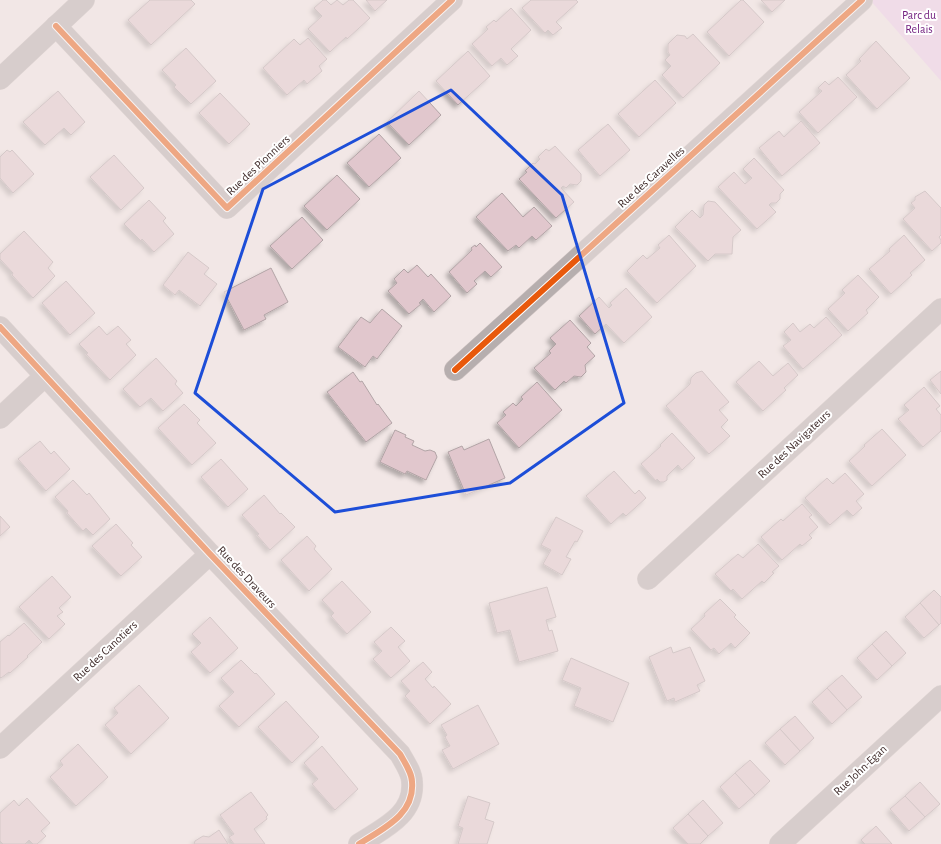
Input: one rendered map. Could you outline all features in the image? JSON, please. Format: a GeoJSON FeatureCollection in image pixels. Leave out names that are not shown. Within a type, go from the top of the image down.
{"type":"FeatureCollection","features":[{"type":"Feature","properties":{"kind":"street"},"geometry":{"type":"LineString","coordinates":[[0,79],[84,0]]}},
{"type":"Feature","properties":{"kind":"street","name":"Rue des Pionniers"},"geometry":{"type":"LineString","coordinates":[[56,26],[227,208],[452,0]]}},
{"type":"Feature","properties":{"kind":"street","name":"Rue des Caravelles"},"geometry":{"type":"LineString","coordinates":[[455,370],[862,0]]}},
{"type":"Feature","properties":{"kind":"street","name":"Rue des Navigateurs"},"geometry":{"type":"LineString","coordinates":[[648,580],[941,309]]}},
{"type":"Feature","properties":{"kind":"street","name":"Rue des Draveurs"},"geometry":{"type":"LineString","coordinates":[[0,327],[210,554],[400,754],[408,767],[412,782],[411,796],[406,809],[396,820],[359,844]]}},
{"type":"Feature","properties":{"kind":"street"},"geometry":{"type":"LineString","coordinates":[[0,418],[45,376]]}},
{"type":"Feature","properties":{"kind":"street","name":"Rue des Canotiers"},"geometry":{"type":"LineString","coordinates":[[0,748],[210,554]]}},
{"type":"Feature","properties":{"kind":"street","name":"Rue John-Egan"},"geometry":{"type":"LineString","coordinates":[[780,844],[941,696]]}},
{"type":"Feature","properties":{"kind":"highlighted area"},"geometry":{"type":"Polygon","coordinates":[[[451,90],[562,195],[624,403],[510,483],[335,512],[195,393],[263,189],[451,90]]]}},
{"type":"Feature","properties":{"kind":"green space","name":"Parc du Relais"},"geometry":{"type":"Polygon","coordinates":[[[870,0],[941,0],[941,81],[870,0]]]}},
{"type":"Feature","properties":{"kind":"building"},"geometry":{"type":"Polygon","coordinates":[[[150,0],[191,0],[195,4],[151,45],[128,20],[150,0]]]}},
{"type":"Feature","properties":{"kind":"building"},"geometry":{"type":"Polygon","coordinates":[[[323,0],[326,0],[331,5],[337,0],[343,5],[349,0],[353,0],[370,18],[330,52],[308,29],[322,16],[314,8],[323,0]]]}},
{"type":"Feature","properties":{"kind":"building"},"geometry":{"type":"Polygon","coordinates":[[[366,0],[387,0],[375,11],[366,0]]]}},
{"type":"Feature","properties":{"kind":"building"},"geometry":{"type":"Polygon","coordinates":[[[531,0],[576,0],[578,2],[556,22],[562,28],[553,35],[548,30],[545,33],[522,8],[531,0]]]}},
{"type":"Feature","properties":{"kind":"building"},"geometry":{"type":"Polygon","coordinates":[[[741,0],[743,0],[764,22],[729,56],[707,32],[741,0]]]}},
{"type":"Feature","properties":{"kind":"building"},"geometry":{"type":"Polygon","coordinates":[[[761,0],[785,0],[772,12],[761,0]]]}},
{"type":"Feature","properties":{"kind":"building"},"geometry":{"type":"Polygon","coordinates":[[[511,8],[531,30],[511,49],[518,56],[507,65],[501,58],[492,66],[472,44],[488,29],[486,27],[494,20],[496,22],[511,8]]]}},
{"type":"Feature","properties":{"kind":"building"},"geometry":{"type":"Polygon","coordinates":[[[693,34],[720,63],[683,98],[662,75],[671,66],[665,60],[670,55],[668,52],[668,44],[677,35],[685,36],[687,39],[693,34]]]}},
{"type":"Feature","properties":{"kind":"building"},"geometry":{"type":"Polygon","coordinates":[[[308,38],[327,59],[319,66],[322,71],[307,84],[304,80],[287,95],[263,68],[294,39],[300,45],[308,38]]]}},
{"type":"Feature","properties":{"kind":"building"},"geometry":{"type":"Polygon","coordinates":[[[876,41],[910,78],[877,109],[846,75],[861,61],[859,59],[876,41]]]}},
{"type":"Feature","properties":{"kind":"building"},"geometry":{"type":"Polygon","coordinates":[[[186,48],[216,81],[191,104],[174,87],[176,85],[162,70],[186,48]]]}},
{"type":"Feature","properties":{"kind":"building"},"geometry":{"type":"Polygon","coordinates":[[[468,51],[490,76],[458,105],[436,81],[468,51]]]}},
{"type":"Feature","properties":{"kind":"building"},"geometry":{"type":"Polygon","coordinates":[[[838,77],[857,97],[818,133],[799,112],[822,91],[818,88],[825,81],[829,85],[838,77]]]}},
{"type":"Feature","properties":{"kind":"building"},"geometry":{"type":"Polygon","coordinates":[[[655,80],[676,103],[639,137],[618,114],[655,80]]]}},
{"type":"Feature","properties":{"kind":"building"},"geometry":{"type":"Polygon","coordinates":[[[58,91],[85,122],[71,135],[64,128],[45,145],[23,122],[58,91]]]}},
{"type":"Feature","properties":{"kind":"building"},"geometry":{"type":"Polygon","coordinates":[[[419,91],[441,115],[409,145],[387,122],[419,91]]]}},
{"type":"Feature","properties":{"kind":"building"},"geometry":{"type":"Polygon","coordinates":[[[220,93],[250,124],[229,144],[199,113],[220,93]]]}},
{"type":"Feature","properties":{"kind":"building"},"geometry":{"type":"Polygon","coordinates":[[[801,121],[820,143],[782,176],[759,148],[779,131],[784,137],[801,121]]]}},
{"type":"Feature","properties":{"kind":"building"},"geometry":{"type":"Polygon","coordinates":[[[608,124],[630,150],[600,176],[578,150],[608,124]]]}},
{"type":"Feature","properties":{"kind":"building"},"geometry":{"type":"Polygon","coordinates":[[[379,134],[401,158],[369,187],[347,163],[379,134]]]}},
{"type":"Feature","properties":{"kind":"building"},"geometry":{"type":"Polygon","coordinates":[[[555,146],[581,174],[581,181],[577,185],[570,184],[566,188],[563,186],[561,188],[574,202],[556,218],[519,179],[527,172],[525,171],[533,163],[535,164],[540,159],[538,157],[546,149],[549,151],[555,146]]]}},
{"type":"Feature","properties":{"kind":"building"},"geometry":{"type":"Polygon","coordinates":[[[7,150],[10,152],[12,150],[34,174],[13,193],[0,178],[0,157],[7,150]]]}},
{"type":"Feature","properties":{"kind":"building"},"geometry":{"type":"Polygon","coordinates":[[[114,155],[144,188],[121,210],[90,177],[114,155]]]}},
{"type":"Feature","properties":{"kind":"building"},"geometry":{"type":"Polygon","coordinates":[[[754,158],[784,190],[780,194],[780,199],[776,203],[771,203],[769,205],[776,212],[757,229],[718,187],[734,172],[745,184],[752,178],[743,169],[754,158]]]}},
{"type":"Feature","properties":{"kind":"building"},"geometry":{"type":"Polygon","coordinates":[[[337,175],[360,199],[327,230],[304,206],[337,175]]]}},
{"type":"Feature","properties":{"kind":"building"},"geometry":{"type":"Polygon","coordinates":[[[925,191],[941,208],[941,235],[939,237],[941,243],[932,251],[903,219],[915,208],[911,203],[915,200],[915,197],[925,191]]]}},
{"type":"Feature","properties":{"kind":"building"},"geometry":{"type":"Polygon","coordinates":[[[502,193],[523,217],[534,207],[552,226],[536,240],[532,236],[519,248],[516,245],[508,251],[476,217],[502,193]]]}},
{"type":"Feature","properties":{"kind":"building"},"geometry":{"type":"Polygon","coordinates":[[[149,200],[166,218],[163,221],[174,234],[154,252],[142,239],[141,241],[124,224],[149,200]]]}},
{"type":"Feature","properties":{"kind":"building"},"geometry":{"type":"Polygon","coordinates":[[[708,201],[715,202],[741,230],[733,237],[732,254],[715,254],[708,261],[675,227],[692,210],[700,218],[703,215],[704,205],[708,201]]]}},
{"type":"Feature","properties":{"kind":"building"},"geometry":{"type":"Polygon","coordinates":[[[302,217],[323,240],[292,269],[270,246],[302,217]]]}},
{"type":"Feature","properties":{"kind":"building"},"geometry":{"type":"Polygon","coordinates":[[[24,231],[53,262],[48,268],[55,276],[33,298],[0,259],[0,254],[24,231]]]}},
{"type":"Feature","properties":{"kind":"building"},"geometry":{"type":"Polygon","coordinates":[[[669,235],[696,266],[657,303],[627,271],[643,255],[647,259],[660,248],[658,245],[669,235]]]}},
{"type":"Feature","properties":{"kind":"building"},"geometry":{"type":"Polygon","coordinates":[[[904,235],[925,260],[910,273],[912,275],[891,294],[869,269],[890,251],[889,249],[904,235]]]}},
{"type":"Feature","properties":{"kind":"building"},"geometry":{"type":"Polygon","coordinates":[[[480,243],[502,267],[491,277],[485,271],[474,281],[477,284],[467,293],[449,272],[472,250],[471,248],[475,245],[476,247],[480,243]]]}},
{"type":"Feature","properties":{"kind":"building"},"geometry":{"type":"Polygon","coordinates":[[[188,252],[209,268],[204,274],[217,284],[200,306],[179,290],[175,295],[163,285],[188,252]]]}},
{"type":"Feature","properties":{"kind":"building"},"geometry":{"type":"Polygon","coordinates":[[[417,265],[428,277],[431,274],[451,296],[434,312],[423,299],[419,303],[421,304],[409,314],[388,291],[397,283],[394,279],[404,269],[408,273],[417,265]]]}},
{"type":"Feature","properties":{"kind":"building"},"geometry":{"type":"Polygon","coordinates":[[[271,268],[288,302],[264,315],[266,319],[244,330],[224,292],[271,268]]]}},
{"type":"Feature","properties":{"kind":"building"},"geometry":{"type":"Polygon","coordinates":[[[858,275],[879,297],[866,310],[868,313],[848,331],[828,309],[845,293],[842,290],[858,275]]]}},
{"type":"Feature","properties":{"kind":"building"},"geometry":{"type":"Polygon","coordinates":[[[66,281],[95,313],[70,335],[42,303],[66,281]]]}},
{"type":"Feature","properties":{"kind":"building"},"geometry":{"type":"Polygon","coordinates":[[[626,288],[652,317],[624,343],[606,324],[595,334],[579,316],[599,297],[609,308],[612,305],[610,303],[626,288]]]}},
{"type":"Feature","properties":{"kind":"building"},"geometry":{"type":"Polygon","coordinates":[[[382,309],[402,326],[377,359],[373,356],[365,367],[338,347],[361,317],[370,323],[382,309]]]}},
{"type":"Feature","properties":{"kind":"building"},"geometry":{"type":"Polygon","coordinates":[[[826,317],[842,335],[803,369],[783,346],[791,340],[784,332],[793,323],[800,332],[810,324],[814,328],[826,317]]]}},
{"type":"Feature","properties":{"kind":"building"},"geometry":{"type":"Polygon","coordinates":[[[570,320],[591,343],[587,347],[595,356],[585,365],[586,372],[581,377],[574,376],[566,383],[564,381],[555,390],[534,368],[551,353],[549,351],[556,344],[550,338],[570,320]]]}},
{"type":"Feature","properties":{"kind":"building"},"geometry":{"type":"Polygon","coordinates":[[[99,326],[107,335],[118,326],[131,340],[126,344],[136,355],[110,380],[86,354],[88,353],[79,344],[99,326]]]}},
{"type":"Feature","properties":{"kind":"building"},"geometry":{"type":"Polygon","coordinates":[[[156,358],[177,381],[175,384],[183,393],[163,411],[151,398],[140,407],[123,389],[156,358]]]}},
{"type":"Feature","properties":{"kind":"building"},"geometry":{"type":"Polygon","coordinates":[[[759,361],[773,376],[788,363],[798,375],[784,388],[786,390],[763,411],[736,382],[759,361]]]}},
{"type":"Feature","properties":{"kind":"building"},"geometry":{"type":"Polygon","coordinates":[[[702,371],[729,402],[719,410],[728,420],[721,427],[730,436],[709,454],[666,406],[690,384],[691,378],[696,373],[702,371]]]}},
{"type":"Feature","properties":{"kind":"building"},"geometry":{"type":"Polygon","coordinates":[[[941,371],[941,394],[930,380],[941,371]]]}},
{"type":"Feature","properties":{"kind":"building"},"geometry":{"type":"Polygon","coordinates":[[[353,372],[360,382],[362,381],[377,405],[378,404],[392,423],[366,442],[327,392],[353,372]]]}},
{"type":"Feature","properties":{"kind":"building"},"geometry":{"type":"Polygon","coordinates":[[[537,382],[562,410],[519,448],[497,423],[506,415],[503,412],[513,403],[516,406],[523,399],[521,397],[537,382]]]}},
{"type":"Feature","properties":{"kind":"building"},"geometry":{"type":"Polygon","coordinates":[[[924,387],[940,406],[936,409],[941,415],[941,431],[923,447],[898,419],[909,410],[904,405],[924,387]]]}},
{"type":"Feature","properties":{"kind":"building"},"geometry":{"type":"Polygon","coordinates":[[[184,404],[200,420],[197,423],[216,443],[192,465],[158,428],[184,404]]]}},
{"type":"Feature","properties":{"kind":"building"},"geometry":{"type":"Polygon","coordinates":[[[882,429],[906,455],[872,486],[849,461],[882,429]]]}},
{"type":"Feature","properties":{"kind":"building"},"geometry":{"type":"Polygon","coordinates":[[[395,430],[414,441],[412,445],[425,451],[430,450],[435,452],[437,457],[426,480],[407,471],[405,474],[380,462],[395,430]]]}},
{"type":"Feature","properties":{"kind":"building"},"geometry":{"type":"Polygon","coordinates":[[[672,433],[695,458],[682,470],[678,465],[667,476],[667,480],[664,482],[660,482],[657,479],[656,481],[641,464],[661,446],[660,445],[672,433]]]}},
{"type":"Feature","properties":{"kind":"building"},"geometry":{"type":"Polygon","coordinates":[[[489,439],[505,478],[466,495],[448,452],[462,446],[464,450],[489,439]]]}},
{"type":"Feature","properties":{"kind":"building"},"geometry":{"type":"Polygon","coordinates":[[[40,441],[51,454],[54,451],[70,469],[46,491],[18,459],[40,441]]]}},
{"type":"Feature","properties":{"kind":"building"},"geometry":{"type":"Polygon","coordinates":[[[221,459],[248,489],[228,507],[201,477],[221,459]]]}},
{"type":"Feature","properties":{"kind":"building"},"geometry":{"type":"Polygon","coordinates":[[[614,471],[635,494],[639,490],[646,498],[626,516],[623,513],[611,524],[586,496],[614,471]]]}},
{"type":"Feature","properties":{"kind":"building"},"geometry":{"type":"Polygon","coordinates":[[[845,473],[864,494],[856,501],[862,508],[853,516],[847,510],[830,525],[805,498],[827,478],[833,484],[845,473]]]}},
{"type":"Feature","properties":{"kind":"building"},"geometry":{"type":"Polygon","coordinates":[[[73,480],[87,495],[89,493],[110,519],[93,535],[86,528],[83,531],[55,497],[73,480]]]}},
{"type":"Feature","properties":{"kind":"building"},"geometry":{"type":"Polygon","coordinates":[[[264,495],[280,514],[281,513],[295,527],[270,550],[257,535],[259,534],[242,515],[264,495]]]}},
{"type":"Feature","properties":{"kind":"building"},"geometry":{"type":"Polygon","coordinates":[[[802,504],[812,515],[809,517],[818,527],[809,535],[812,538],[802,546],[800,544],[782,560],[761,537],[781,519],[783,521],[802,504]]]}},
{"type":"Feature","properties":{"kind":"building"},"geometry":{"type":"Polygon","coordinates":[[[0,516],[10,527],[0,536],[0,516]]]}},
{"type":"Feature","properties":{"kind":"building"},"geometry":{"type":"Polygon","coordinates":[[[556,517],[583,531],[577,542],[575,541],[566,557],[571,559],[562,575],[543,564],[551,550],[541,545],[556,517]]]}},
{"type":"Feature","properties":{"kind":"building"},"geometry":{"type":"Polygon","coordinates":[[[116,524],[133,543],[131,545],[142,557],[121,576],[92,546],[116,524]]]}},
{"type":"Feature","properties":{"kind":"building"},"geometry":{"type":"Polygon","coordinates":[[[307,536],[316,546],[314,549],[332,569],[309,591],[281,560],[307,536]]]}},
{"type":"Feature","properties":{"kind":"building"},"geometry":{"type":"Polygon","coordinates":[[[758,544],[779,566],[772,572],[774,573],[764,583],[762,581],[742,599],[733,589],[731,591],[715,574],[738,554],[743,558],[758,544]]]}},
{"type":"Feature","properties":{"kind":"building"},"geometry":{"type":"Polygon","coordinates":[[[52,576],[71,597],[59,608],[63,612],[57,616],[65,624],[49,639],[19,607],[52,576]]]}},
{"type":"Feature","properties":{"kind":"building"},"geometry":{"type":"Polygon","coordinates":[[[342,581],[371,612],[347,634],[331,616],[334,613],[322,600],[342,581]]]}},
{"type":"Feature","properties":{"kind":"building"},"geometry":{"type":"Polygon","coordinates":[[[547,587],[556,617],[546,620],[549,631],[552,630],[558,651],[519,662],[510,630],[497,633],[489,603],[547,587]]]}},
{"type":"Feature","properties":{"kind":"building"},"geometry":{"type":"Polygon","coordinates":[[[934,590],[941,597],[941,623],[939,625],[920,603],[934,590]]]}},
{"type":"Feature","properties":{"kind":"building"},"geometry":{"type":"Polygon","coordinates":[[[720,599],[736,615],[734,617],[750,633],[735,648],[731,643],[719,654],[714,648],[711,650],[691,629],[720,599]]]}},
{"type":"Feature","properties":{"kind":"building"},"geometry":{"type":"Polygon","coordinates":[[[920,603],[939,625],[924,638],[905,617],[920,603]]]}},
{"type":"Feature","properties":{"kind":"building"},"geometry":{"type":"Polygon","coordinates":[[[210,617],[238,648],[210,673],[191,652],[201,643],[192,634],[210,617]]]}},
{"type":"Feature","properties":{"kind":"building"},"geometry":{"type":"Polygon","coordinates":[[[24,623],[42,642],[10,673],[9,672],[1,678],[0,642],[24,623]]]}},
{"type":"Feature","properties":{"kind":"building"},"geometry":{"type":"Polygon","coordinates":[[[391,627],[405,641],[398,647],[410,661],[391,678],[373,659],[382,651],[374,642],[391,627]]]}},
{"type":"Feature","properties":{"kind":"building"},"geometry":{"type":"Polygon","coordinates":[[[886,631],[906,653],[892,666],[872,644],[886,631]]]}},
{"type":"Feature","properties":{"kind":"building"},"geometry":{"type":"Polygon","coordinates":[[[872,644],[892,666],[877,680],[857,658],[872,644]]]}},
{"type":"Feature","properties":{"kind":"building"},"geometry":{"type":"Polygon","coordinates":[[[671,647],[673,653],[690,647],[705,681],[697,685],[700,691],[675,702],[674,698],[667,701],[649,657],[671,647]]]}},
{"type":"Feature","properties":{"kind":"building"},"geometry":{"type":"Polygon","coordinates":[[[571,658],[629,683],[613,722],[574,706],[581,688],[562,680],[571,658]]]}},
{"type":"Feature","properties":{"kind":"building"},"geometry":{"type":"Polygon","coordinates":[[[241,660],[255,674],[256,673],[275,694],[239,727],[219,706],[234,692],[221,678],[241,660]]]}},
{"type":"Feature","properties":{"kind":"building"},"geometry":{"type":"Polygon","coordinates":[[[423,662],[432,672],[425,679],[451,704],[430,724],[405,696],[410,691],[401,681],[423,662]]]}},
{"type":"Feature","properties":{"kind":"building"},"geometry":{"type":"Polygon","coordinates":[[[842,675],[862,697],[847,710],[827,688],[842,675]]]}},
{"type":"Feature","properties":{"kind":"building"},"geometry":{"type":"Polygon","coordinates":[[[139,685],[169,718],[131,754],[105,725],[118,713],[114,708],[139,685]]]}},
{"type":"Feature","properties":{"kind":"building"},"geometry":{"type":"Polygon","coordinates":[[[827,688],[847,710],[832,724],[812,702],[827,688]]]}},
{"type":"Feature","properties":{"kind":"building"},"geometry":{"type":"Polygon","coordinates":[[[286,701],[319,737],[292,763],[258,727],[286,701]]]}},
{"type":"Feature","properties":{"kind":"building"},"geometry":{"type":"Polygon","coordinates":[[[478,705],[499,744],[453,769],[442,750],[450,746],[445,737],[447,735],[441,725],[478,705]]]}},
{"type":"Feature","properties":{"kind":"building"},"geometry":{"type":"Polygon","coordinates":[[[795,716],[814,738],[800,751],[780,729],[795,716]]]}},
{"type":"Feature","properties":{"kind":"building"},"geometry":{"type":"Polygon","coordinates":[[[780,729],[800,751],[785,765],[765,743],[780,729]]]}},
{"type":"Feature","properties":{"kind":"building"},"geometry":{"type":"Polygon","coordinates":[[[78,744],[108,777],[76,806],[50,777],[63,765],[60,761],[78,744]]]}},
{"type":"Feature","properties":{"kind":"building"},"geometry":{"type":"Polygon","coordinates":[[[322,746],[358,789],[335,810],[312,784],[318,779],[304,763],[322,746]]]}},
{"type":"Feature","properties":{"kind":"building"},"geometry":{"type":"Polygon","coordinates":[[[750,760],[770,781],[755,795],[735,773],[750,760]]]}},
{"type":"Feature","properties":{"kind":"building"},"geometry":{"type":"Polygon","coordinates":[[[735,773],[755,795],[739,809],[720,787],[735,773]]]}},
{"type":"Feature","properties":{"kind":"building"},"geometry":{"type":"Polygon","coordinates":[[[920,782],[940,804],[925,817],[905,796],[920,782]]]}},
{"type":"Feature","properties":{"kind":"building"},"geometry":{"type":"Polygon","coordinates":[[[251,792],[268,815],[266,817],[267,819],[254,829],[265,844],[234,844],[229,837],[234,834],[220,815],[251,792]]]}},
{"type":"Feature","properties":{"kind":"building"},"geometry":{"type":"Polygon","coordinates":[[[468,796],[490,803],[485,819],[494,822],[487,844],[458,844],[463,828],[458,826],[468,796]]]}},
{"type":"Feature","properties":{"kind":"building"},"geometry":{"type":"Polygon","coordinates":[[[905,796],[925,817],[909,831],[890,809],[905,796]]]}},
{"type":"Feature","properties":{"kind":"building"},"geometry":{"type":"Polygon","coordinates":[[[27,798],[50,823],[41,831],[46,836],[37,844],[33,844],[29,840],[25,844],[3,844],[0,841],[0,813],[14,800],[19,806],[27,798]]]}},
{"type":"Feature","properties":{"kind":"building"},"geometry":{"type":"Polygon","coordinates":[[[703,800],[723,823],[708,836],[688,814],[703,800]]]}},
{"type":"Feature","properties":{"kind":"building"},"geometry":{"type":"Polygon","coordinates":[[[688,814],[708,836],[700,844],[688,844],[673,828],[688,814]]]}},
{"type":"Feature","properties":{"kind":"building"},"geometry":{"type":"Polygon","coordinates":[[[876,826],[892,844],[865,844],[861,840],[876,826]]]}},
{"type":"Feature","properties":{"kind":"building"},"geometry":{"type":"Polygon","coordinates":[[[219,830],[228,844],[194,844],[195,841],[203,836],[209,837],[219,830]]]}},
{"type":"Feature","properties":{"kind":"cycle path"},"geometry":{"type":"LineString","coordinates":[[56,26],[227,208],[452,0]]}},
{"type":"Feature","properties":{"kind":"cycle path"},"geometry":{"type":"LineString","coordinates":[[455,370],[862,0]]}},
{"type":"Feature","properties":{"kind":"cycle path"},"geometry":{"type":"LineString","coordinates":[[0,327],[210,554],[400,754],[412,779],[412,794],[408,804],[395,820],[359,844]]}}]}
